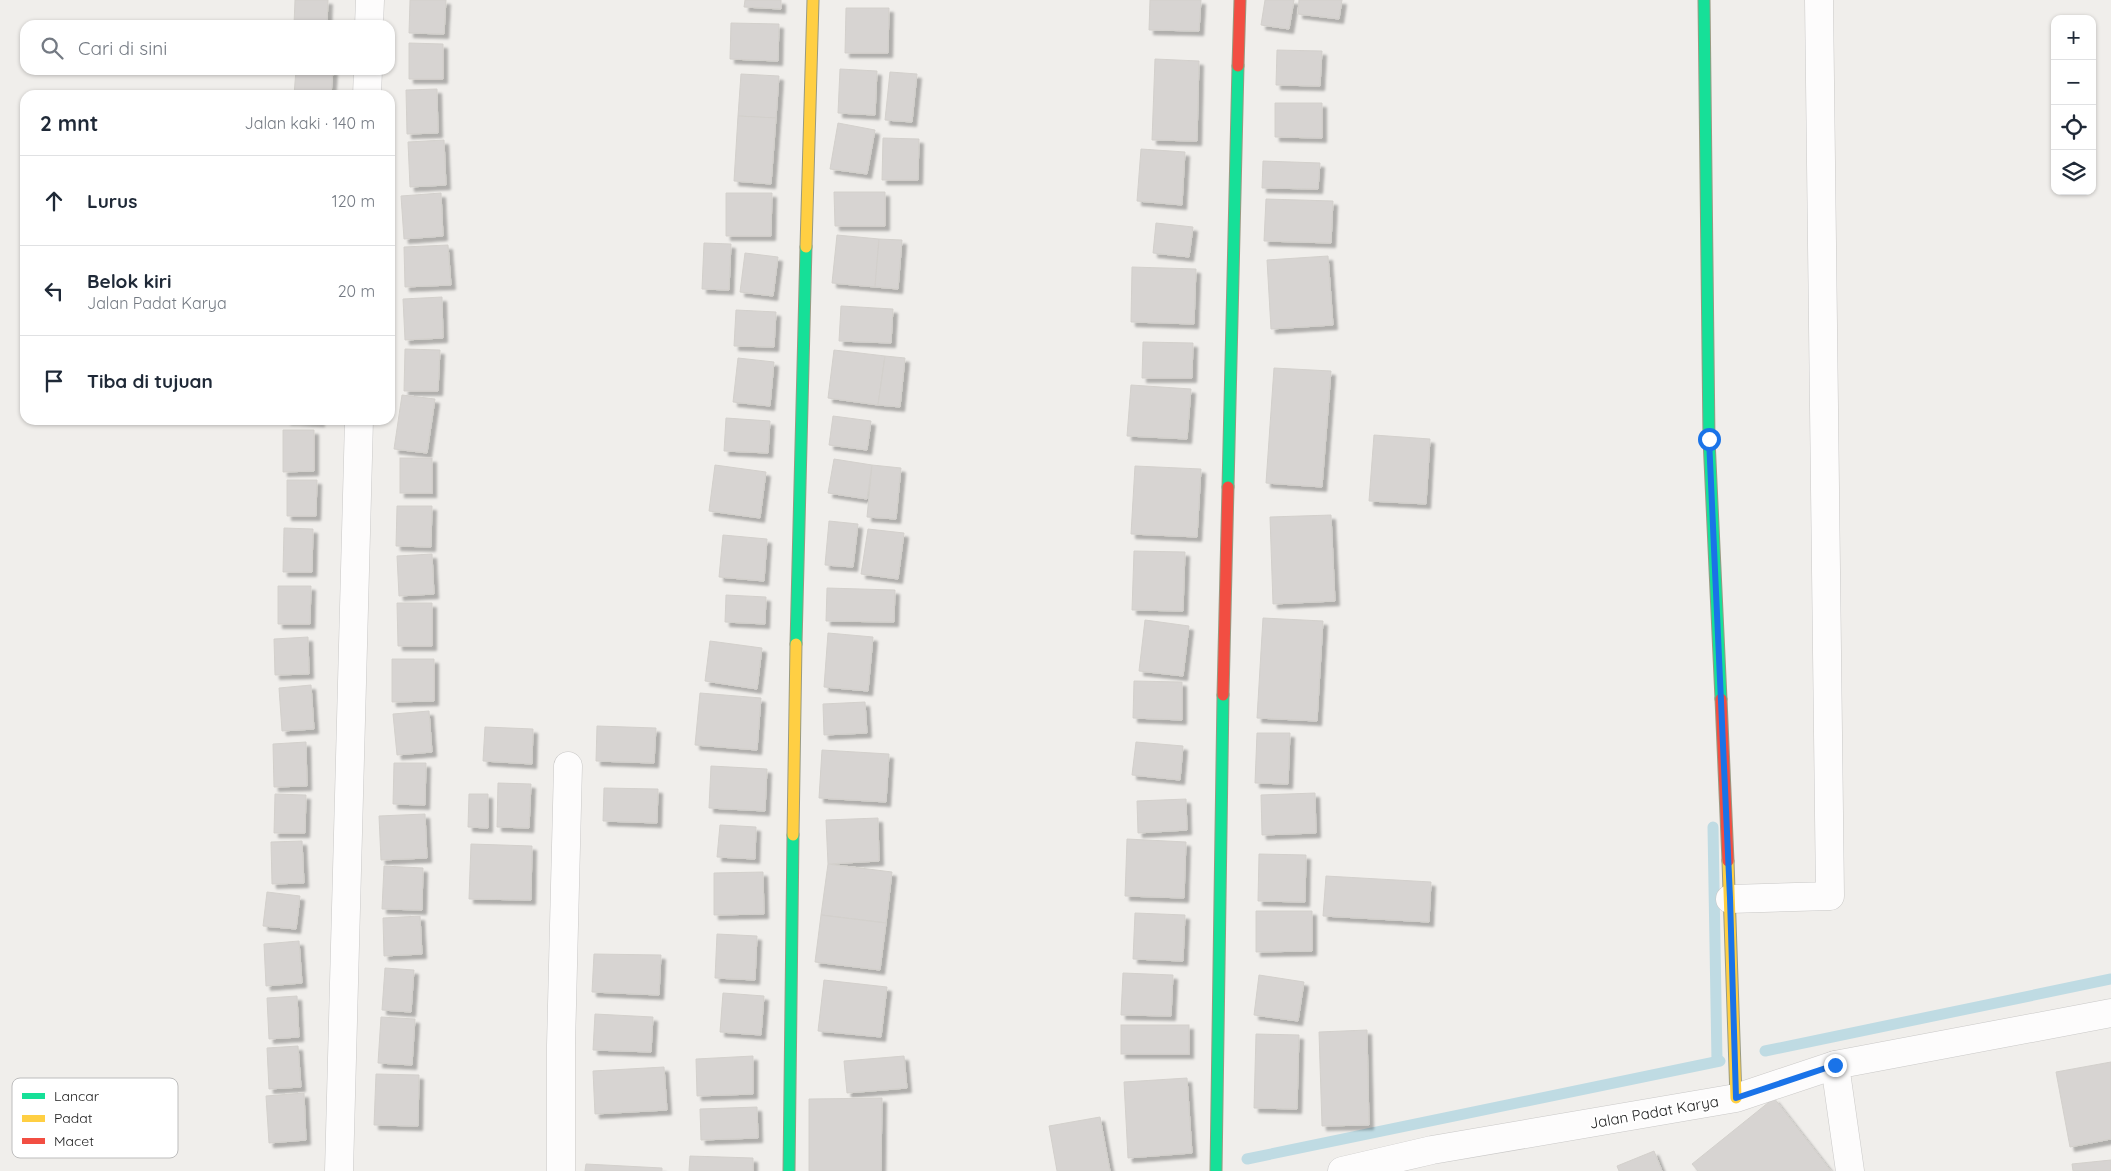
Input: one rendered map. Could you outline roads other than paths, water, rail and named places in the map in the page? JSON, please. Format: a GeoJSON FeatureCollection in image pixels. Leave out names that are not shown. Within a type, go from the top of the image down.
{"type":"FeatureCollection","features":[{"type":"Feature","properties":{"kind":"street"},"geometry":{"type":"LineString","coordinates":[[369,20],[370,0]]}},
{"type":"Feature","properties":{"kind":"street"},"geometry":{"type":"LineString","coordinates":[[789,1171],[796,620],[813,0]]}},
{"type":"Feature","properties":{"kind":"street"},"geometry":{"type":"LineString","coordinates":[[1216,1171],[1220,809],[1240,0]]}},
{"type":"Feature","properties":{"kind":"street"},"geometry":{"type":"LineString","coordinates":[[1704,0],[1709,439],[1730,898],[1736,1098]]}},
{"type":"Feature","properties":{"kind":"street"},"geometry":{"type":"LineString","coordinates":[[1730,898],[1830,896],[1819,0]]}},
{"type":"Feature","properties":{"kind":"street"},"geometry":{"type":"LineString","coordinates":[[367,90],[368,75]]}},
{"type":"Feature","properties":{"kind":"street"},"geometry":{"type":"LineString","coordinates":[[340,1171],[359,425]]}},
{"type":"Feature","properties":{"kind":"street"},"geometry":{"type":"LineString","coordinates":[[561,1171],[561,1046],[568,766]]}},
{"type":"Feature","properties":{"kind":"street","name":"Jalan Padat Karya"},"geometry":{"type":"LineString","coordinates":[[1342,1171],[1433,1161],[1736,1098],[1835,1065],[2111,1013]]}},
{"type":"Feature","properties":{"kind":"street"},"geometry":{"type":"LineString","coordinates":[[1835,1065],[1850,1171]]}},
{"type":"Feature","properties":{"kind":"waterway"},"geometry":{"type":"LineString","coordinates":[[1713,827],[1717,1061]]}},
{"type":"Feature","properties":{"kind":"waterway"},"geometry":{"type":"LineString","coordinates":[[1765,1051],[2111,979]]}},
{"type":"Feature","properties":{"kind":"waterway"},"geometry":{"type":"LineString","coordinates":[[1247,1159],[1720,1061]]}}]}
